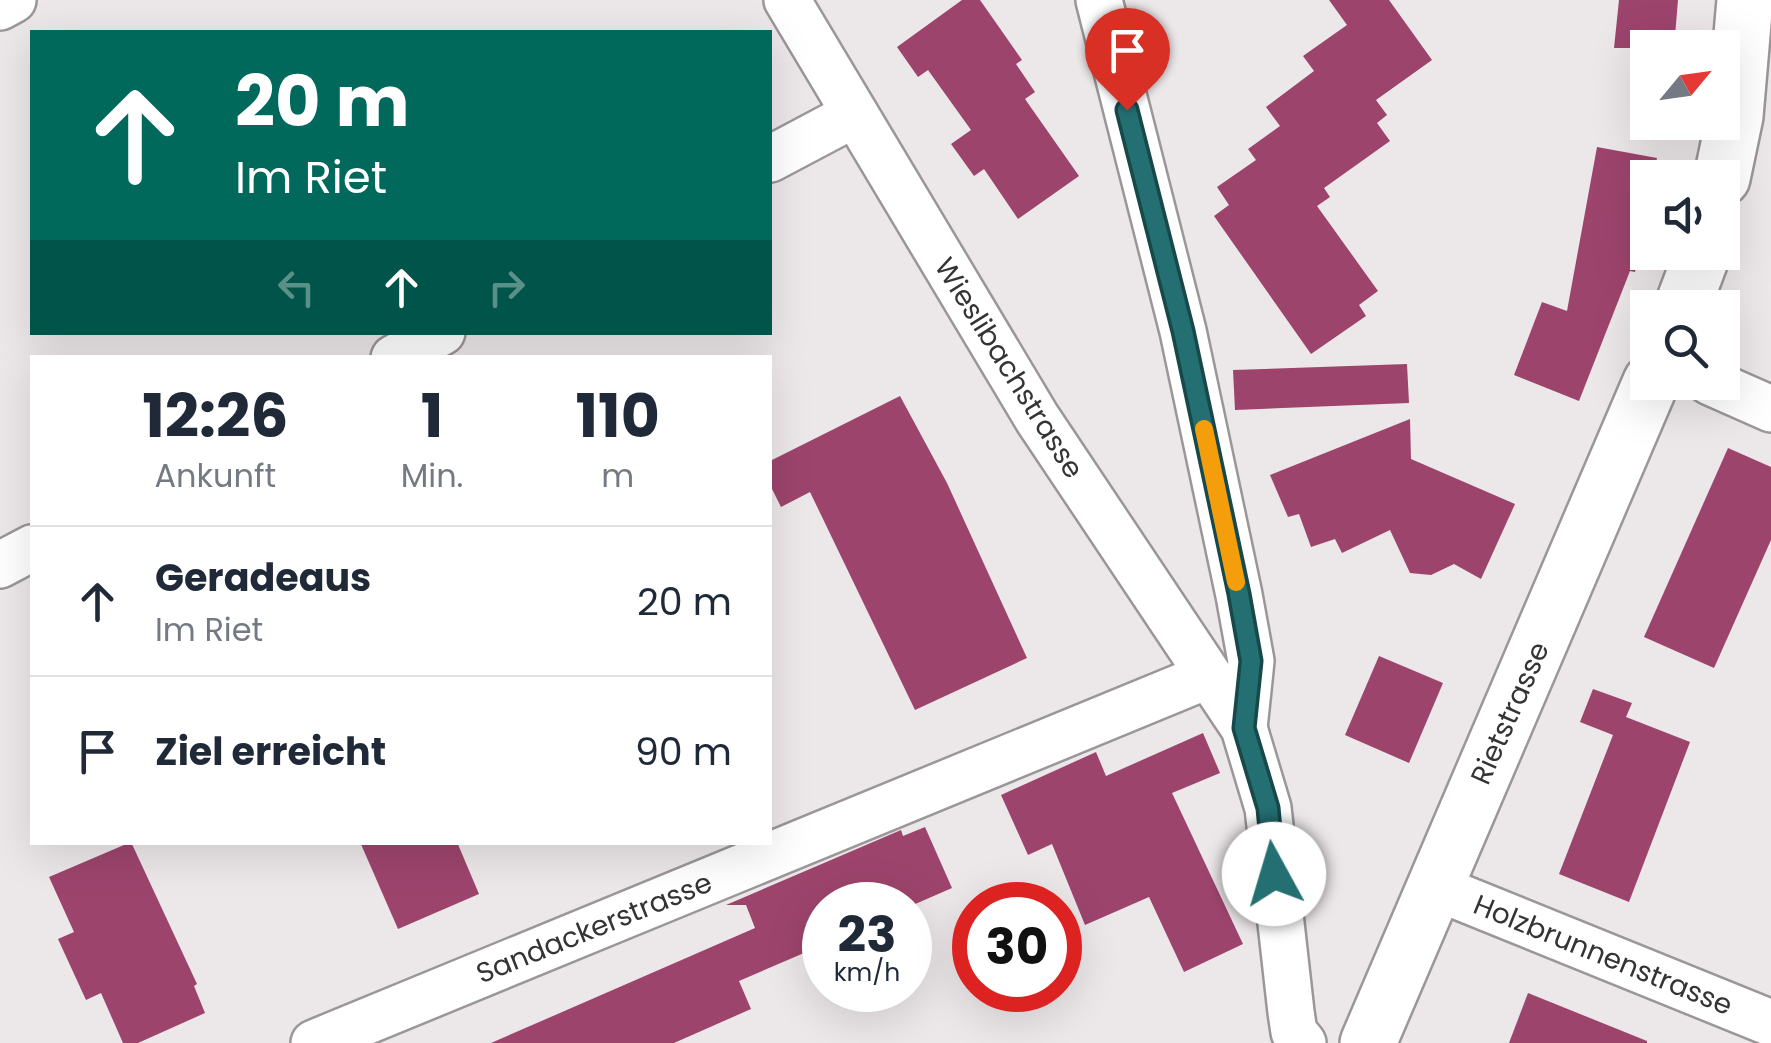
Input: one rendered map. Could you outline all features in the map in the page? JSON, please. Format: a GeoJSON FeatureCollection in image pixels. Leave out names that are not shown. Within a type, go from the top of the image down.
{"type":"FeatureCollection","features":[{"type":"Feature","properties":{"kind":"street"},"geometry":{"type":"LineString","coordinates":[[0,8],[13,0]]}},
{"type":"Feature","properties":{"kind":"street","name":"Wieslibachstrasse"},"geometry":{"type":"LineString","coordinates":[[787,0],[1037,418],[1244,728]]}},
{"type":"Feature","properties":{"kind":"street"},"geometry":{"type":"LineString","coordinates":[[1098,0],[1183,331],[1239,594],[1251,661],[1244,728],[1268,808],[1288,994],[1294,1032],[1303,1043]]}},
{"type":"Feature","properties":{"kind":"street"},"geometry":{"type":"LineString","coordinates":[[1725,160],[1734,116],[1745,0]]}},
{"type":"Feature","properties":{"kind":"street"},"geometry":{"type":"LineString","coordinates":[[772,158],[856,114]]}},
{"type":"Feature","properties":{"kind":"street"},"geometry":{"type":"LineString","coordinates":[[400,355],[436,335]]}},
{"type":"Feature","properties":{"kind":"street"},"geometry":{"type":"LineString","coordinates":[[1740,395],[1771,409]]}},
{"type":"Feature","properties":{"kind":"street","name":"Rietstrasse"},"geometry":{"type":"LineString","coordinates":[[1368,1043],[1643,400]]}},
{"type":"Feature","properties":{"kind":"street"},"geometry":{"type":"LineString","coordinates":[[0,566],[30,549]]}},
{"type":"Feature","properties":{"kind":"street","name":"Sandackerstrasse"},"geometry":{"type":"LineString","coordinates":[[314,1043],[1207,676]]}},
{"type":"Feature","properties":{"kind":"street","name":"Holzbrunnenstrasse"},"geometry":{"type":"LineString","coordinates":[[1435,886],[1771,1022]]}},
{"type":"Feature","properties":{"kind":"building"},"geometry":{"type":"Polygon","coordinates":[[[962,0],[980,0],[1022,60],[1016,64],[1035,92],[1025,99],[1079,176],[1018,219],[984,169],[974,176],[951,144],[971,130],[928,70],[918,77],[897,47],[962,0]]]}},
{"type":"Feature","properties":{"kind":"building"},"geometry":{"type":"Polygon","coordinates":[[[1329,0],[1389,0],[1432,60],[1376,100],[1387,115],[1377,123],[1390,141],[1324,188],[1330,197],[1317,206],[1378,291],[1359,305],[1366,316],[1311,354],[1214,216],[1229,205],[1217,187],[1256,160],[1248,149],[1280,126],[1266,107],[1314,71],[1303,56],[1347,25],[1329,0]]]}},
{"type":"Feature","properties":{"kind":"building"},"geometry":{"type":"Polygon","coordinates":[[[1619,0],[1678,0],[1676,30],[1630,30],[1630,48],[1614,48],[1619,0]]]}},
{"type":"Feature","properties":{"kind":"building"},"geometry":{"type":"Polygon","coordinates":[[[1597,147],[1657,158],[1630,160],[1630,270],[1635,272],[1630,271],[1579,401],[1514,375],[1542,302],[1567,311],[1597,147]]]}},
{"type":"Feature","properties":{"kind":"building"},"geometry":{"type":"Polygon","coordinates":[[[1407,364],[1409,403],[1235,410],[1233,370],[1407,364]]]}},
{"type":"Feature","properties":{"kind":"building"},"geometry":{"type":"Polygon","coordinates":[[[900,396],[947,483],[1027,658],[915,710],[810,492],[781,507],[772,489],[772,460],[900,396]]]}},
{"type":"Feature","properties":{"kind":"building"},"geometry":{"type":"Polygon","coordinates":[[[1410,419],[1411,459],[1515,504],[1481,579],[1454,564],[1431,575],[1410,573],[1390,530],[1342,553],[1335,539],[1311,547],[1299,514],[1288,517],[1270,475],[1410,419]]]}},
{"type":"Feature","properties":{"kind":"building"},"geometry":{"type":"Polygon","coordinates":[[[1728,448],[1771,467],[1771,540],[1714,668],[1644,637],[1728,448]]]}},
{"type":"Feature","properties":{"kind":"building"},"geometry":{"type":"Polygon","coordinates":[[[1379,656],[1443,683],[1409,763],[1345,735],[1379,656]]]}},
{"type":"Feature","properties":{"kind":"building"},"geometry":{"type":"Polygon","coordinates":[[[1593,689],[1632,703],[1626,717],[1690,742],[1629,902],[1559,874],[1613,735],[1580,722],[1593,689]]]}},
{"type":"Feature","properties":{"kind":"building"},"geometry":{"type":"Polygon","coordinates":[[[1203,733],[1220,773],[1172,793],[1243,944],[1184,972],[1149,897],[1085,925],[1082,882],[1067,882],[1052,844],[1028,855],[1001,795],[1096,752],[1106,776],[1203,733]]]}},
{"type":"Feature","properties":{"kind":"building"},"geometry":{"type":"Polygon","coordinates":[[[925,827],[952,888],[932,897],[932,882],[802,882],[802,954],[739,981],[751,1009],[674,1043],[491,1043],[755,928],[746,905],[726,905],[901,830],[903,836],[925,827]]]}},
{"type":"Feature","properties":{"kind":"building"},"geometry":{"type":"Polygon","coordinates":[[[124,845],[132,845],[197,984],[194,986],[205,1013],[138,1043],[123,1043],[101,993],[86,1000],[58,939],[74,932],[49,877],[124,845]]]}},
{"type":"Feature","properties":{"kind":"building"},"geometry":{"type":"Polygon","coordinates":[[[361,845],[458,845],[479,894],[398,929],[361,845]]]}},
{"type":"Feature","properties":{"kind":"building"},"geometry":{"type":"Polygon","coordinates":[[[1528,993],[1647,1041],[1647,1043],[1509,1043],[1528,993]]]}},
{"type":"Feature","properties":{"kind":"slow traffic"},"geometry":{"type":"LineString","coordinates":[[1204,429],[1236,582]]}},
{"type":"Feature","properties":{"kind":"route"},"geometry":{"type":"LineString","coordinates":[[1127,110],[1183,331],[1239,594],[1251,661],[1244,728],[1268,808],[1274,874]]}}]}
